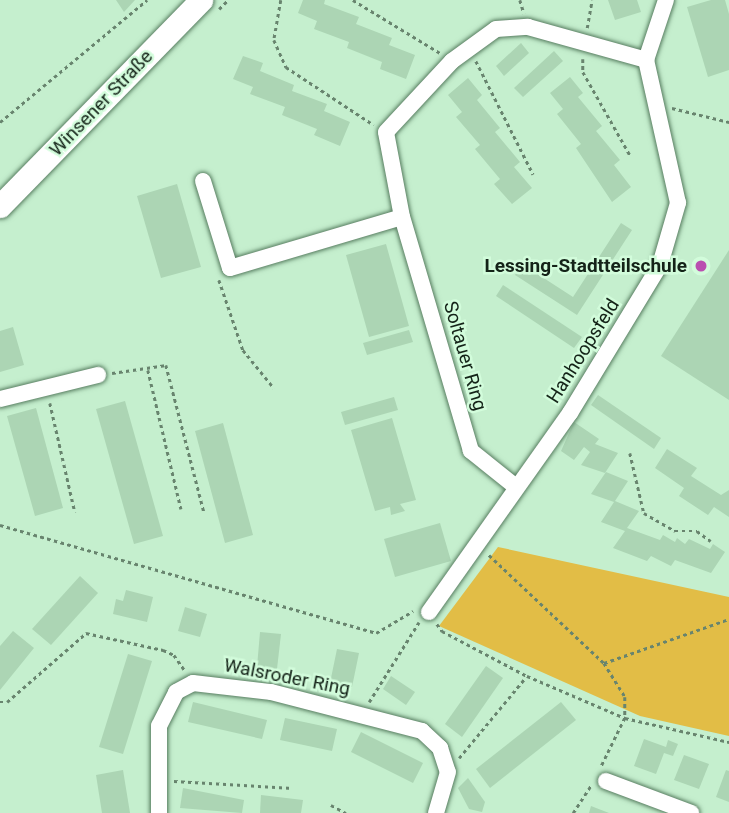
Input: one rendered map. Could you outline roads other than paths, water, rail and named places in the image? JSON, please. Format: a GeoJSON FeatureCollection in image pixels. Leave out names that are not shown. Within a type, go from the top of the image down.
{"type":"FeatureCollection","features":[{"type":"Feature","properties":{"kind":"main road","name":"Winsener Straße"},"geometry":{"type":"LineString","coordinates":[[0,206],[201,0]]}},
{"type":"Feature","properties":{"kind":"street"},"geometry":{"type":"LineString","coordinates":[[646,60],[666,0]]}},
{"type":"Feature","properties":{"kind":"street","name":"Soltauer Ring"},"geometry":{"type":"LineString","coordinates":[[516,488],[471,452],[402,217],[386,132],[468,46],[496,29],[528,27],[646,60]]}},
{"type":"Feature","properties":{"kind":"street","name":"Hanhoopsfeld"},"geometry":{"type":"LineString","coordinates":[[429,612],[570,413],[660,265],[678,203],[659,106],[646,60]]}},
{"type":"Feature","properties":{"kind":"street"},"geometry":{"type":"LineString","coordinates":[[203,181],[230,268],[402,217]]}},
{"type":"Feature","properties":{"kind":"street"},"geometry":{"type":"LineString","coordinates":[[0,399],[98,375]]}},
{"type":"Feature","properties":{"kind":"street","name":"Walsroder Ring"},"geometry":{"type":"LineString","coordinates":[[159,813],[159,726],[176,692],[193,683],[271,692],[362,713],[422,731],[440,748],[448,772],[436,813]]}},
{"type":"Feature","properties":{"kind":"street"},"geometry":{"type":"LineString","coordinates":[[606,781],[691,813]]}},
{"type":"Feature","properties":{"kind":"place","name":"Lessing-Stadtteilschule"},"geometry":{"type":"Point","coordinates":[701,266]}}]}
